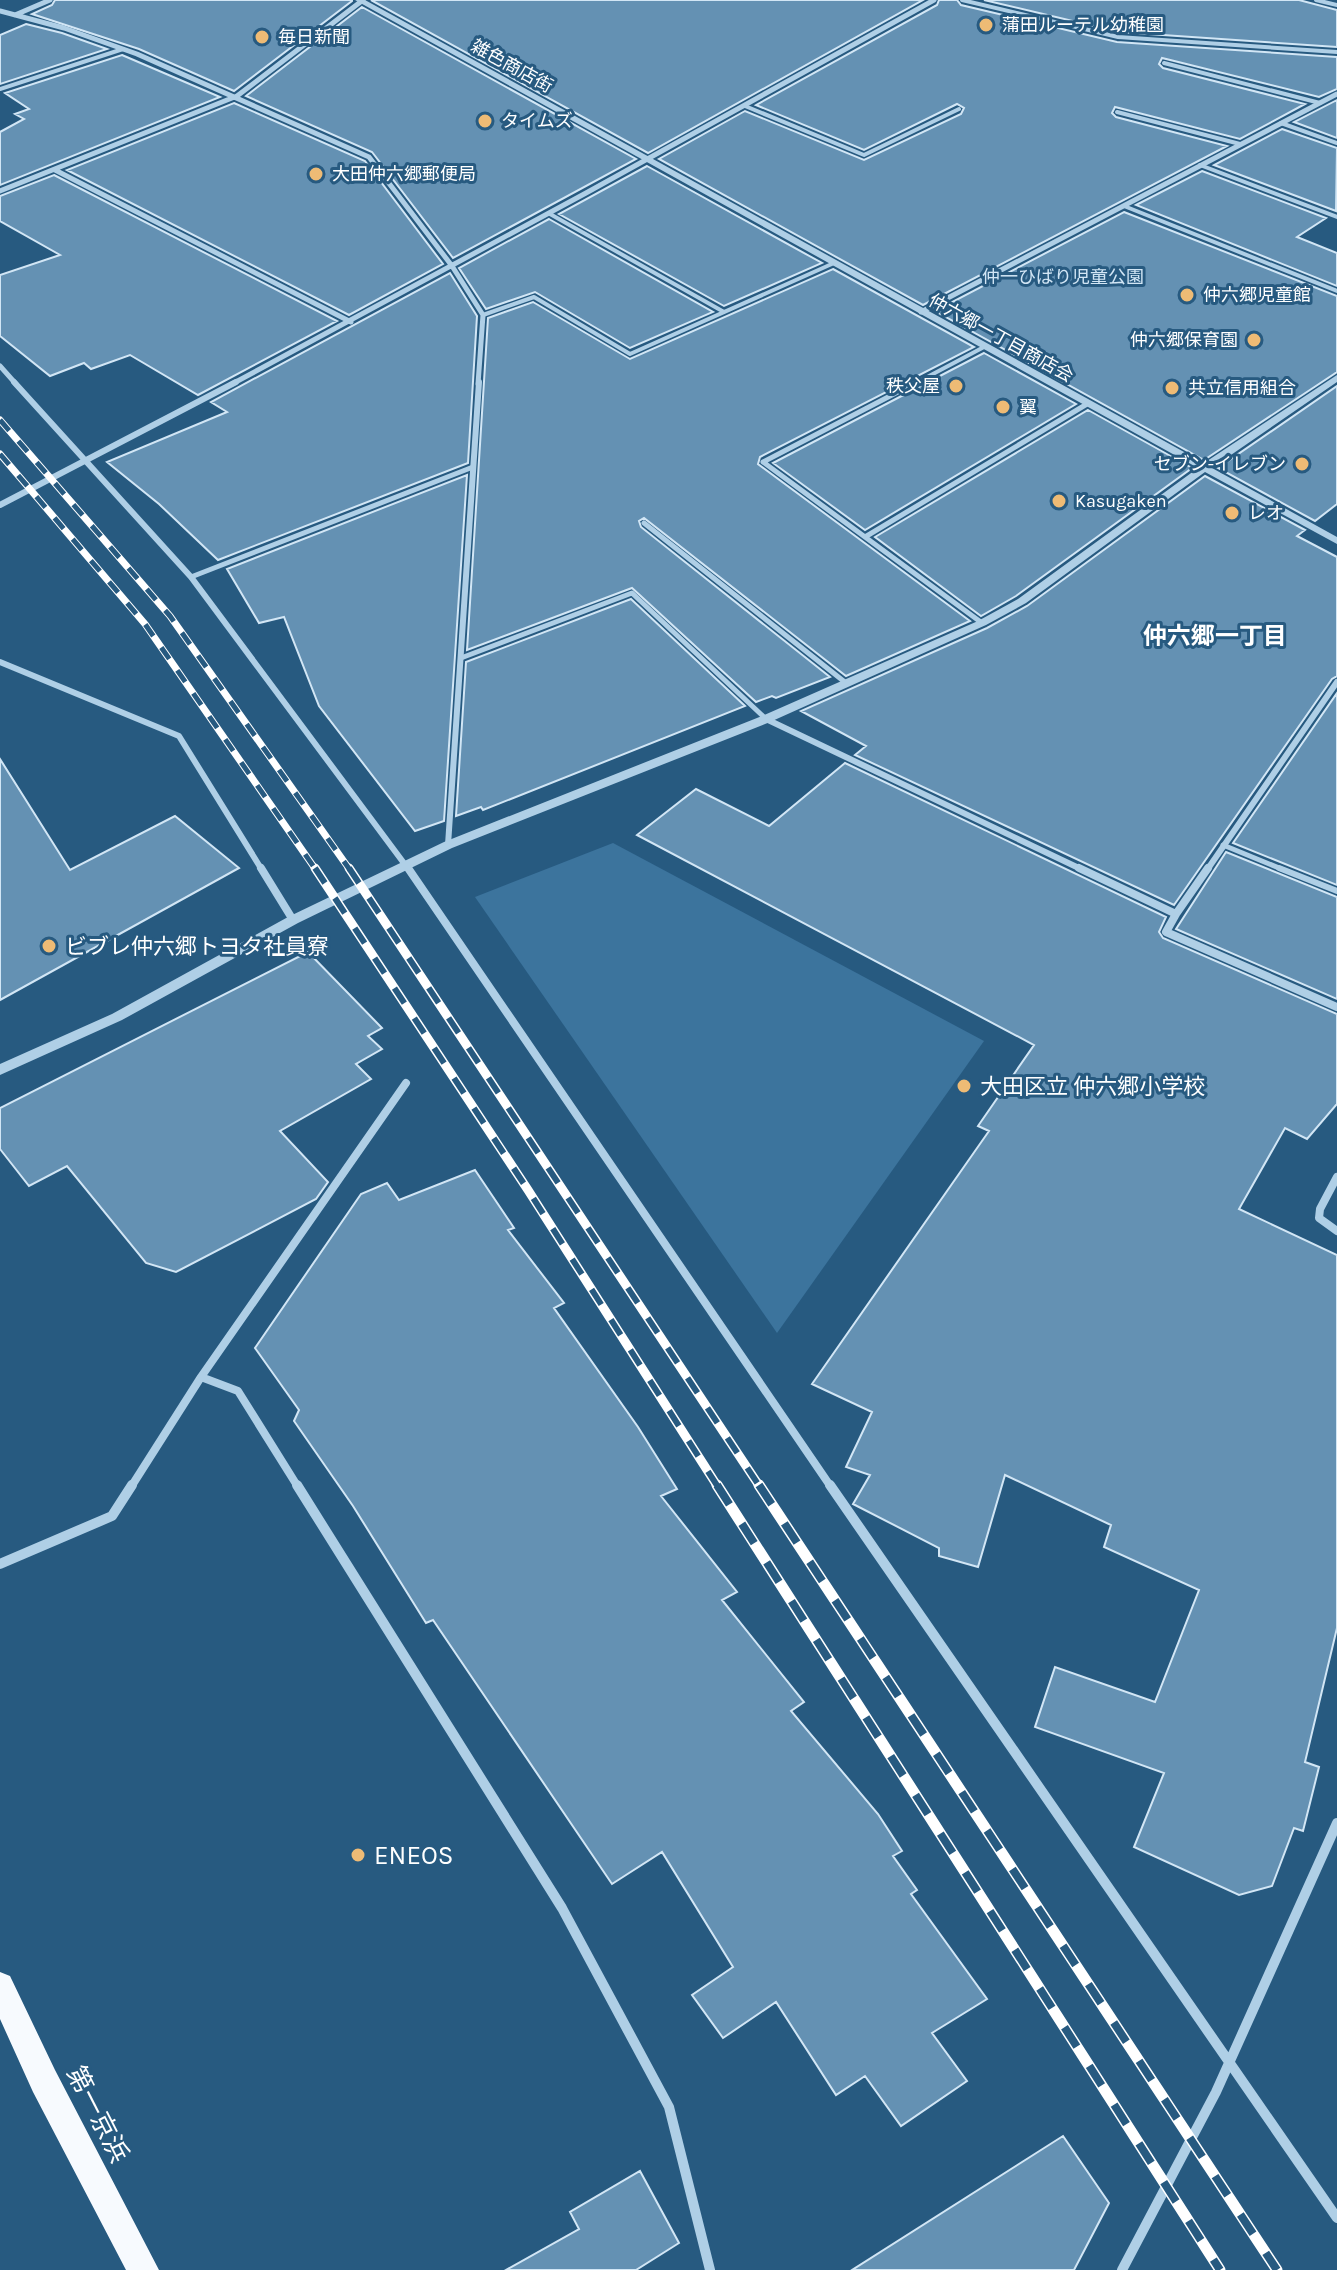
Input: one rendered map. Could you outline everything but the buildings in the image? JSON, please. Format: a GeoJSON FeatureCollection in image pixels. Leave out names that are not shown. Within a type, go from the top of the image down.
{"type":"FeatureCollection","features":[{"type":"Feature","properties":{"kind":"highway","name":"第一京浜"},"geometry":{"type":"LineString","coordinates":[[0,1986],[44,2081],[143,2270]]}},
{"type":"Feature","properties":{"kind":"street"},"geometry":{"type":"LineString","coordinates":[[15,15],[50,0]]}},
{"type":"Feature","properties":{"kind":"street"},"geometry":{"type":"LineString","coordinates":[[0,191],[237,96],[361,0]]}},
{"type":"Feature","properties":{"kind":"street","name":"雑色商店街"},"geometry":{"type":"LineString","coordinates":[[361,0],[650,160]]}},
{"type":"Feature","properties":{"kind":"street"},"geometry":{"type":"LineString","coordinates":[[0,505],[351,322],[650,160],[934,0]]}},
{"type":"Feature","properties":{"kind":"street"},"geometry":{"type":"LineString","coordinates":[[0,11],[64,28],[123,49],[237,96],[369,157],[452,266],[483,315],[448,845]]}},
{"type":"Feature","properties":{"kind":"street"},"geometry":{"type":"LineString","coordinates":[[921,312],[1337,94]]}},
{"type":"Feature","properties":{"kind":"street","name":"仲六郷一丁目商店会"},"geometry":{"type":"LineString","coordinates":[[650,160],[1337,541]]}},
{"type":"Feature","properties":{"kind":"street"},"geometry":{"type":"LineString","coordinates":[[55,170],[351,322]]}},
{"type":"Feature","properties":{"kind":"street"},"geometry":{"type":"LineString","coordinates":[[0,366],[191,577],[406,865],[1337,2218]]}},
{"type":"Feature","properties":{"kind":"street"},"geometry":{"type":"LineString","coordinates":[[0,1070],[117,1017],[293,920],[448,845],[766,719],[982,623],[1022,601],[1203,469],[1337,378]]}},
{"type":"Feature","properties":{"kind":"street"},"geometry":{"type":"LineString","coordinates":[[0,662],[179,736],[293,920]]}},
{"type":"Feature","properties":{"kind":"street"},"geometry":{"type":"LineString","coordinates":[[1337,682],[1166,932],[1337,1007]]}},
{"type":"Feature","properties":{"kind":"street"},"geometry":{"type":"LineString","coordinates":[[766,719],[1176,914]]}},
{"type":"Feature","properties":{"kind":"street"},"geometry":{"type":"LineString","coordinates":[[0,1564],[112,1516],[201,1377],[406,1083]]}},
{"type":"Feature","properties":{"kind":"street"},"geometry":{"type":"LineString","coordinates":[[1337,1177],[1320,1209],[1319,1218],[1337,1231]]}},
{"type":"Feature","properties":{"kind":"street"},"geometry":{"type":"LineString","coordinates":[[201,1377],[238,1391],[562,1908],[669,2107],[710,2270]]}},
{"type":"Feature","properties":{"kind":"street"},"geometry":{"type":"LineString","coordinates":[[1122,2270],[1228,2062],[1337,1823]]}},
{"type":"Feature","properties":{"kind":"lane"},"geometry":{"type":"LineString","coordinates":[[962,0],[1118,37],[1337,52]]}},
{"type":"Feature","properties":{"kind":"lane"},"geometry":{"type":"LineString","coordinates":[[1316,0],[1337,5]]}},
{"type":"Feature","properties":{"kind":"lane"},"geometry":{"type":"LineString","coordinates":[[0,89],[123,49]]}},
{"type":"Feature","properties":{"kind":"lane"},"geometry":{"type":"LineString","coordinates":[[1164,63],[1320,103]]}},
{"type":"Feature","properties":{"kind":"lane"},"geometry":{"type":"LineString","coordinates":[[745,106],[864,155],[959,109]]}},
{"type":"Feature","properties":{"kind":"lane"},"geometry":{"type":"LineString","coordinates":[[1117,112],[1240,144]]}},
{"type":"Feature","properties":{"kind":"lane"},"geometry":{"type":"LineString","coordinates":[[1281,123],[1337,143]]}},
{"type":"Feature","properties":{"kind":"lane"},"geometry":{"type":"LineString","coordinates":[[1200,165],[1337,217]]}},
{"type":"Feature","properties":{"kind":"lane"},"geometry":{"type":"LineString","coordinates":[[1124,206],[1337,291]]}},
{"type":"Feature","properties":{"kind":"lane"},"geometry":{"type":"LineString","coordinates":[[550,214],[725,312]]}},
{"type":"Feature","properties":{"kind":"lane"},"geometry":{"type":"LineString","coordinates":[[483,315],[534,297],[630,354],[834,263]]}},
{"type":"Feature","properties":{"kind":"lane"},"geometry":{"type":"LineString","coordinates":[[982,623],[763,462],[984,347]]}},
{"type":"Feature","properties":{"kind":"lane"},"geometry":{"type":"LineString","coordinates":[[865,537],[1087,404]]}},
{"type":"Feature","properties":{"kind":"lane"},"geometry":{"type":"LineString","coordinates":[[191,577],[473,467]]}},
{"type":"Feature","properties":{"kind":"lane"},"geometry":{"type":"LineString","coordinates":[[644,523],[846,683]]}},
{"type":"Feature","properties":{"kind":"lane"},"geometry":{"type":"LineString","coordinates":[[461,658],[632,593],[766,719]]}},
{"type":"Feature","properties":{"kind":"lane"},"geometry":{"type":"LineString","coordinates":[[1223,845],[1337,891]]}},
{"type":"Feature","properties":{"kind":"shaded area"},"geometry":{"type":"Polygon","coordinates":[[[613,843],[984,1041],[777,1333],[475,897],[613,843]]]}},
{"type":"Feature","properties":{"kind":"railway"},"geometry":{"type":"LineString","coordinates":[[0,420],[170,616],[350,870]]}},
{"type":"Feature","properties":{"kind":"railway"},"geometry":{"type":"LineString","coordinates":[[0,454],[145,624],[316,870]]}},
{"type":"Feature","properties":{"kind":"railway"},"geometry":{"type":"LineString","coordinates":[[315,868],[528,1190],[718,1487]]}},
{"type":"Feature","properties":{"kind":"railway"},"geometry":{"type":"LineString","coordinates":[[349,868],[760,1487]]}},
{"type":"Feature","properties":{"kind":"railway"},"geometry":{"type":"LineString","coordinates":[[717,1485],[1220,2270]]}},
{"type":"Feature","properties":{"kind":"railway"},"geometry":{"type":"LineString","coordinates":[[759,1485],[1277,2270]]}},
{"type":"Feature","properties":{"kind":"place","name":"蒲田ルーテル幼稚園"},"geometry":{"type":"Point","coordinates":[986,25]}},
{"type":"Feature","properties":{"kind":"place","name":"毎日新聞"},"geometry":{"type":"Point","coordinates":[262,37]}},
{"type":"Feature","properties":{"kind":"place","name":"タイムズ"},"geometry":{"type":"Point","coordinates":[485,121]}},
{"type":"Feature","properties":{"kind":"place","name":"大田仲六郷郵便局"},"geometry":{"type":"Point","coordinates":[316,174]}},
{"type":"Feature","properties":{"kind":"place","name":"仲六郷児童館"},"geometry":{"type":"Point","coordinates":[1187,295]}},
{"type":"Feature","properties":{"kind":"place","name":"仲六郷保育園"},"geometry":{"type":"Point","coordinates":[1254,340]}},
{"type":"Feature","properties":{"kind":"place","name":"秩父屋"},"geometry":{"type":"Point","coordinates":[956,386]}},
{"type":"Feature","properties":{"kind":"place","name":"共立信用組合"},"geometry":{"type":"Point","coordinates":[1172,388]}},
{"type":"Feature","properties":{"kind":"place","name":"翼"},"geometry":{"type":"Point","coordinates":[1003,407]}},
{"type":"Feature","properties":{"kind":"place","name":"セブン-イレブン"},"geometry":{"type":"Point","coordinates":[1302,464]}},
{"type":"Feature","properties":{"kind":"place","name":"Kasugaken"},"geometry":{"type":"Point","coordinates":[1059,501]}},
{"type":"Feature","properties":{"kind":"place","name":"レオ"},"geometry":{"type":"Point","coordinates":[1232,513]}},
{"type":"Feature","properties":{"kind":"place","name":"ビブレ仲六郷トヨタ社員寮"},"geometry":{"type":"Point","coordinates":[49,946]}},
{"type":"Feature","properties":{"kind":"place","name":"大田区立 仲六郷小学校"},"geometry":{"type":"Point","coordinates":[964,1086]}},
{"type":"Feature","properties":{"kind":"place","name":"ENEOS"},"geometry":{"type":"Point","coordinates":[358,1855]}},
{"type":"Feature","properties":{"kind":"district","name":"仲六郷一丁目"},"geometry":{"type":"Point","coordinates":[1215,636]}},
{"type":"Feature","properties":{"kind":"park label","name":"仲一ひばり児童公園"},"geometry":{"type":"Point","coordinates":[1063,277]}}]}
